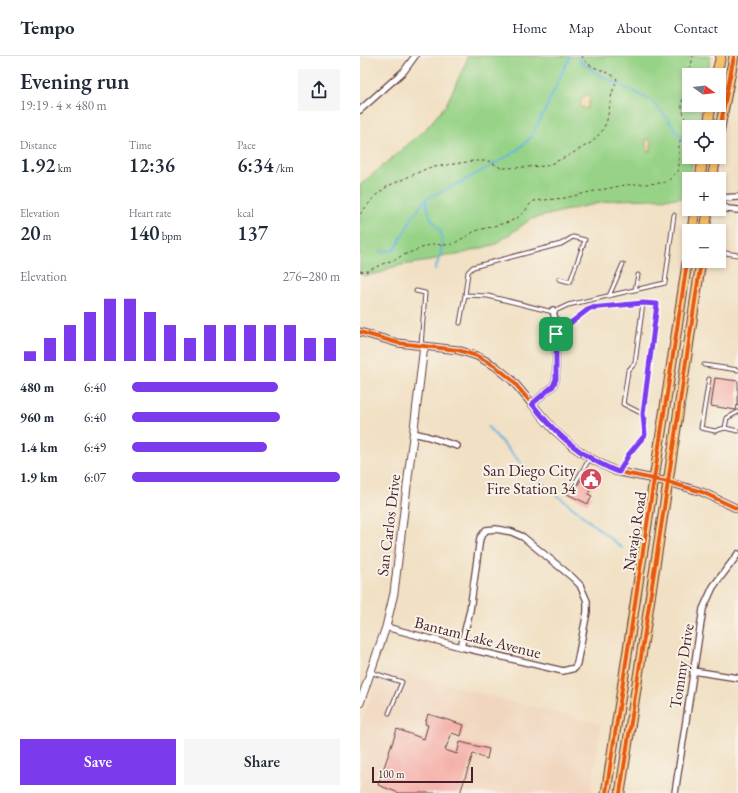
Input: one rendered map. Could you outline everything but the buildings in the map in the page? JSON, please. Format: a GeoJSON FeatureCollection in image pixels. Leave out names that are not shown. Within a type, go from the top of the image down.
{"type":"FeatureCollection","features":[{"type":"Feature","properties":{"kind":"main road"},"geometry":{"type":"LineString","coordinates":[[717,68],[720,56]]}},
{"type":"Feature","properties":{"kind":"main road"},"geometry":{"type":"LineString","coordinates":[[722,120],[734,56]]}},
{"type":"Feature","properties":{"kind":"main road","name":"Navajo Road"},"geometry":{"type":"LineString","coordinates":[[606,793],[686,268]]}},
{"type":"Feature","properties":{"kind":"main road","name":"Navajo Road"},"geometry":{"type":"LineString","coordinates":[[620,793],[699,268]]}},
{"type":"Feature","properties":{"kind":"street"},"geometry":{"type":"LineString","coordinates":[[360,110],[404,71],[414,56]]}},
{"type":"Feature","properties":{"kind":"street"},"geometry":{"type":"LineString","coordinates":[[726,198],[738,197]]}},
{"type":"Feature","properties":{"kind":"street"},"geometry":{"type":"LineString","coordinates":[[726,208],[738,210]]}},
{"type":"Feature","properties":{"kind":"street"},"geometry":{"type":"LineString","coordinates":[[532,404],[553,386],[556,379],[556,334],[553,311]]}},
{"type":"Feature","properties":{"kind":"street"},"geometry":{"type":"LineString","coordinates":[[360,332],[398,343],[458,350],[486,361],[511,378],[563,439],[590,458],[619,472],[668,482],[702,492],[738,508]]}},
{"type":"Feature","properties":{"kind":"street","name":"San Carlos Drive"},"geometry":{"type":"LineString","coordinates":[[360,703],[386,627],[394,593],[422,346]]}},
{"type":"Feature","properties":{"kind":"street"},"geometry":{"type":"LineString","coordinates":[[413,433],[456,446]]}},
{"type":"Feature","properties":{"kind":"street","name":"Bantam Lake Avenue"},"geometry":{"type":"LineString","coordinates":[[386,627],[461,648],[563,671],[575,668],[577,663],[587,612],[587,601],[583,590],[572,577],[523,537],[496,529],[486,530],[480,538],[470,610],[461,648]]}},
{"type":"Feature","properties":{"kind":"street","name":"Tommy Drive"},"geometry":{"type":"LineString","coordinates":[[675,793],[693,671],[705,603],[713,586],[738,554]]}},
{"type":"Feature","properties":{"kind":"street"},"geometry":{"type":"LineString","coordinates":[[693,671],[738,678]]}},
{"type":"Feature","properties":{"kind":"lane"},"geometry":{"type":"LineString","coordinates":[[465,295],[488,296],[553,311],[568,304],[665,283],[674,215]]}},
{"type":"Feature","properties":{"kind":"lane"},"geometry":{"type":"LineString","coordinates":[[460,323],[468,272],[473,267],[560,244],[572,237],[585,240],[570,282],[559,279]]}},
{"type":"Feature","properties":{"kind":"lane"},"geometry":{"type":"LineString","coordinates":[[726,253],[738,255]]}},
{"type":"Feature","properties":{"kind":"lane"},"geometry":{"type":"LineString","coordinates":[[609,296],[623,264]]}},
{"type":"Feature","properties":{"kind":"lane"},"geometry":{"type":"LineString","coordinates":[[634,290],[638,275]]}},
{"type":"Feature","properties":{"kind":"lane"},"geometry":{"type":"LineString","coordinates":[[416,291],[425,293],[422,346]]}},
{"type":"Feature","properties":{"kind":"lane"},"geometry":{"type":"LineString","coordinates":[[643,303],[635,363],[628,371],[623,404],[643,414]]}},
{"type":"Feature","properties":{"kind":"lane"},"geometry":{"type":"LineString","coordinates":[[556,334],[590,308],[643,303],[657,304],[643,414],[645,435],[629,454],[619,472]]}},
{"type":"Feature","properties":{"kind":"lane"},"geometry":{"type":"LineString","coordinates":[[704,365],[738,370]]}},
{"type":"Feature","properties":{"kind":"lane"},"geometry":{"type":"LineString","coordinates":[[709,379],[701,428],[715,431],[725,428],[738,430]]}},
{"type":"Feature","properties":{"kind":"lane"},"geometry":{"type":"LineString","coordinates":[[725,428],[727,418],[738,412]]}},
{"type":"Feature","properties":{"kind":"lane"},"geometry":{"type":"LineString","coordinates":[[575,483],[590,458]]}},
{"type":"Feature","properties":{"kind":"lane"},"geometry":{"type":"LineString","coordinates":[[370,672],[402,682],[389,713]]}},
{"type":"Feature","properties":{"kind":"path"},"geometry":{"type":"LineString","coordinates":[[360,214],[376,195],[388,186],[428,168],[489,160],[501,168],[546,166],[586,146],[598,137],[603,130],[607,120],[612,92],[617,81],[615,76],[589,65],[582,56]]}},
{"type":"Feature","properties":{"kind":"path"},"geometry":{"type":"LineString","coordinates":[[691,68],[693,56]]}},
{"type":"Feature","properties":{"kind":"path"},"geometry":{"type":"LineString","coordinates":[[360,270],[365,272],[432,244],[453,244],[476,231],[517,218],[531,203],[534,202],[565,198],[625,185],[665,182],[679,170],[680,140],[686,127],[684,112]]}},
{"type":"Feature","properties":{"kind":"shaded area"},"geometry":{"type":"Polygon","coordinates":[[[381,668],[601,724],[591,793],[360,793],[360,728],[381,668]]]}},
{"type":"Feature","properties":{"kind":"green space"},"geometry":{"type":"Polygon","coordinates":[[[467,56],[711,56],[708,68],[682,68],[682,112],[700,112],[699,120],[682,120],[682,164],[692,164],[691,172],[682,172],[682,198],[614,200],[576,208],[531,219],[496,244],[457,255],[446,255],[430,261],[401,265],[389,268],[383,272],[366,276],[360,274],[360,185],[425,130],[446,105],[467,60],[467,56]]]}},
{"type":"Feature","properties":{"kind":"sand"},"geometry":{"type":"Polygon","coordinates":[[[586,95],[589,95],[590,98],[587,109],[581,107],[580,103],[586,95]]]}},
{"type":"Feature","properties":{"kind":"sand"},"geometry":{"type":"Polygon","coordinates":[[[647,139],[651,141],[651,150],[648,152],[646,150],[647,139]]]}},
{"type":"Feature","properties":{"kind":"waterway"},"geometry":{"type":"LineString","coordinates":[[380,252],[393,250],[397,246],[413,216],[426,199],[469,178],[515,152],[531,137],[570,56]]}},
{"type":"Feature","properties":{"kind":"waterway"},"geometry":{"type":"LineString","coordinates":[[577,56],[582,62],[599,74],[654,103],[682,139]]}},
{"type":"Feature","properties":{"kind":"waterway"},"geometry":{"type":"LineString","coordinates":[[426,200],[431,219],[439,229],[442,239],[440,254],[435,269]]}},
{"type":"Feature","properties":{"kind":"waterway"},"geometry":{"type":"LineString","coordinates":[[488,427],[529,472],[622,548]]}},
{"type":"Feature","properties":{"kind":"cycle path"},"geometry":{"type":"LineString","coordinates":[[722,120],[734,56]]}},
{"type":"Feature","properties":{"kind":"cycle path"},"geometry":{"type":"LineString","coordinates":[[606,793],[686,268]]}},
{"type":"Feature","properties":{"kind":"cycle path"},"geometry":{"type":"LineString","coordinates":[[620,793],[700,268]]}},
{"type":"Feature","properties":{"kind":"cycle path"},"geometry":{"type":"LineString","coordinates":[[360,332],[398,343],[458,350],[477,356],[495,366],[511,379],[554,430],[572,446],[590,458],[615,471],[668,482],[702,492],[738,509]]}},
{"type":"Feature","properties":{"kind":"place","name":"San Diego City Fire Station 34"},"geometry":{"type":"Point","coordinates":[591,479]}},
{"type":"Feature","properties":{"kind":"route"},"geometry":{"type":"LineString","coordinates":[[643,303],[657,304],[643,414],[645,435],[629,454],[619,472],[590,458],[563,439],[546,422],[532,404],[553,386],[556,379],[556,334],[590,308],[643,303]]}}]}
